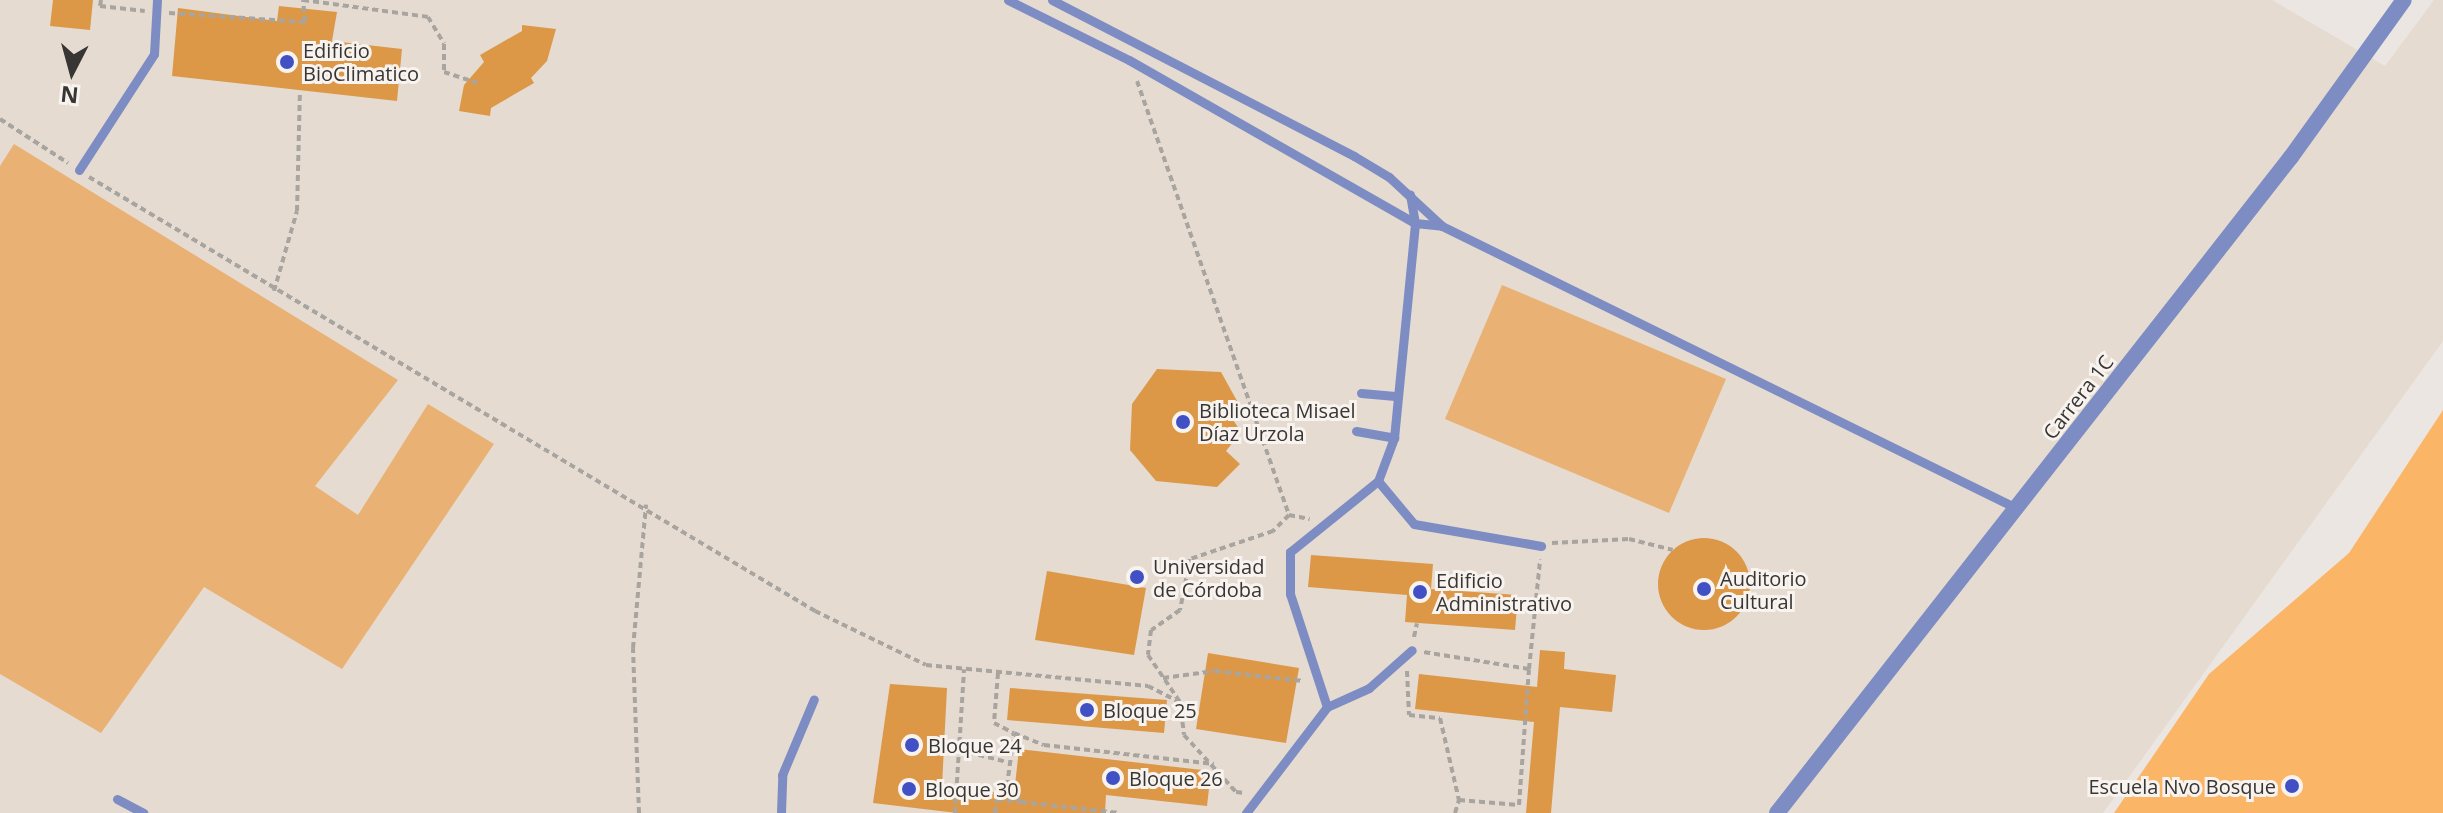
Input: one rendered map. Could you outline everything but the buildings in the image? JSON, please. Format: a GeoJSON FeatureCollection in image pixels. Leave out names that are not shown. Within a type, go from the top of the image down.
{"type":"FeatureCollection","features":[{"type":"Feature","properties":{"kind":"street","name":"Carrera 1C"},"geometry":{"type":"LineString","coordinates":[[1777,813],[2291,157],[2404,0]]}},
{"type":"Feature","properties":{"kind":"lane"},"geometry":{"type":"LineString","coordinates":[[79,170],[154,54],[157,0]]}},
{"type":"Feature","properties":{"kind":"lane"},"geometry":{"type":"LineString","coordinates":[[1008,0],[1129,60],[1415,223],[1442,226]]}},
{"type":"Feature","properties":{"kind":"lane"},"geometry":{"type":"LineString","coordinates":[[1052,0],[1354,156],[1410,194],[1442,226],[2016,508]]}},
{"type":"Feature","properties":{"kind":"lane"},"geometry":{"type":"LineString","coordinates":[[1327,707],[1290,594],[1290,552],[1378,481],[1394,438],[1415,223],[1410,194]]}},
{"type":"Feature","properties":{"kind":"lane"},"geometry":{"type":"LineString","coordinates":[[1361,393],[1398,396]]}},
{"type":"Feature","properties":{"kind":"lane"},"geometry":{"type":"LineString","coordinates":[[1356,431],[1394,438]]}},
{"type":"Feature","properties":{"kind":"lane"},"geometry":{"type":"LineString","coordinates":[[1378,481],[1414,524],[1541,546]]}},
{"type":"Feature","properties":{"kind":"lane"},"geometry":{"type":"LineString","coordinates":[[1246,813],[1327,707],[1369,688],[1412,650]]}},
{"type":"Feature","properties":{"kind":"lane"},"geometry":{"type":"LineString","coordinates":[[781,813],[782,775],[814,699]]}},
{"type":"Feature","properties":{"kind":"lane"},"geometry":{"type":"LineString","coordinates":[[117,799],[143,813]]}},
{"type":"Feature","properties":{"kind":"path"},"geometry":{"type":"LineString","coordinates":[[101,0],[100,6],[305,22],[303,0],[428,17],[444,44],[444,72],[477,83]]}},
{"type":"Feature","properties":{"kind":"path"},"geometry":{"type":"LineString","coordinates":[[1129,60],[1289,515],[1273,531],[1190,559],[1180,610],[1151,630],[1148,655],[1180,702],[1184,735],[1216,765],[1236,792],[1257,796]]}},
{"type":"Feature","properties":{"kind":"path"},"geometry":{"type":"LineString","coordinates":[[274,291],[297,211],[300,91]]}},
{"type":"Feature","properties":{"kind":"path"},"geometry":{"type":"LineString","coordinates":[[0,119],[274,291],[646,505],[815,611],[926,665],[1148,686],[1180,702]]}},
{"type":"Feature","properties":{"kind":"path"},"geometry":{"type":"LineString","coordinates":[[639,813],[633,648],[646,505]]}},
{"type":"Feature","properties":{"kind":"path"},"geometry":{"type":"LineString","coordinates":[[1459,800],[1519,805],[1541,546],[1598,538],[1673,550]]}},
{"type":"Feature","properties":{"kind":"path"},"geometry":{"type":"LineString","coordinates":[[1412,650],[1529,669]]}},
{"type":"Feature","properties":{"kind":"path"},"geometry":{"type":"LineString","coordinates":[[1394,667],[1411,672],[1409,715],[1440,718],[1459,800],[1455,813]]}},
{"type":"Feature","properties":{"kind":"path"},"geometry":{"type":"LineString","coordinates":[[955,813],[964,669]]}},
{"type":"Feature","properties":{"kind":"path"},"geometry":{"type":"LineString","coordinates":[[1163,678],[1215,671],[1257,680],[1317,681]]}},
{"type":"Feature","properties":{"kind":"path"},"geometry":{"type":"LineString","coordinates":[[998,673],[994,723],[1014,733],[1044,745],[1216,765]]}},
{"type":"Feature","properties":{"kind":"path"},"geometry":{"type":"LineString","coordinates":[[1014,733],[1007,762],[1007,786],[1021,802]]}},
{"type":"Feature","properties":{"kind":"path"},"geometry":{"type":"LineString","coordinates":[[959,750],[1007,762]]}},
{"type":"Feature","properties":{"kind":"path"},"geometry":{"type":"LineString","coordinates":[[995,813],[997,799],[1119,813]]}},
{"type":"Feature","properties":{"kind":"shaded area","name":"Universidad de Córdoba"},"geometry":{"type":"Polygon","coordinates":[[[0,0],[2272,0],[2385,66],[2434,0],[2443,0],[2443,341],[2103,813],[0,813],[0,0]]]}},
{"type":"Feature","properties":{"kind":"shaded area"},"geometry":{"type":"Polygon","coordinates":[[[14,144],[398,380],[315,486],[358,515],[428,404],[494,444],[342,669],[204,587],[101,733],[0,674],[0,166],[14,144]]]}},
{"type":"Feature","properties":{"kind":"shaded area"},"geometry":{"type":"Polygon","coordinates":[[[1502,285],[1726,379],[1669,513],[1445,419],[1502,285]]]}},
{"type":"Feature","properties":{"kind":"shaded area"},"geometry":{"type":"Polygon","coordinates":[[[2443,410],[2443,813],[2114,813],[2209,674],[2349,553],[2443,410]]]}},
{"type":"Feature","properties":{"kind":"place","name":"Edificio BioClimatico"},"geometry":{"type":"Point","coordinates":[287,62]}},
{"type":"Feature","properties":{"kind":"place","name":"Biblioteca Misael Díaz Urzola"},"geometry":{"type":"Point","coordinates":[1183,422]}},
{"type":"Feature","properties":{"kind":"place","name":"Universidad de Córdoba"},"geometry":{"type":"Point","coordinates":[1137,577]}},
{"type":"Feature","properties":{"kind":"place","name":"Auditorio Cultural"},"geometry":{"type":"Point","coordinates":[1704,589]}},
{"type":"Feature","properties":{"kind":"place","name":"Edificio Administrativo"},"geometry":{"type":"Point","coordinates":[1420,592]}},
{"type":"Feature","properties":{"kind":"place","name":"Bloque 25"},"geometry":{"type":"Point","coordinates":[1087,710]}},
{"type":"Feature","properties":{"kind":"place","name":"Bloque 24"},"geometry":{"type":"Point","coordinates":[912,745]}},
{"type":"Feature","properties":{"kind":"place","name":"Bloque 26"},"geometry":{"type":"Point","coordinates":[1113,778]}},
{"type":"Feature","properties":{"kind":"place","name":"Escuela Nvo Bosque"},"geometry":{"type":"Point","coordinates":[2292,786]}},
{"type":"Feature","properties":{"kind":"place","name":"Bloque 30"},"geometry":{"type":"Point","coordinates":[909,789]}}]}
